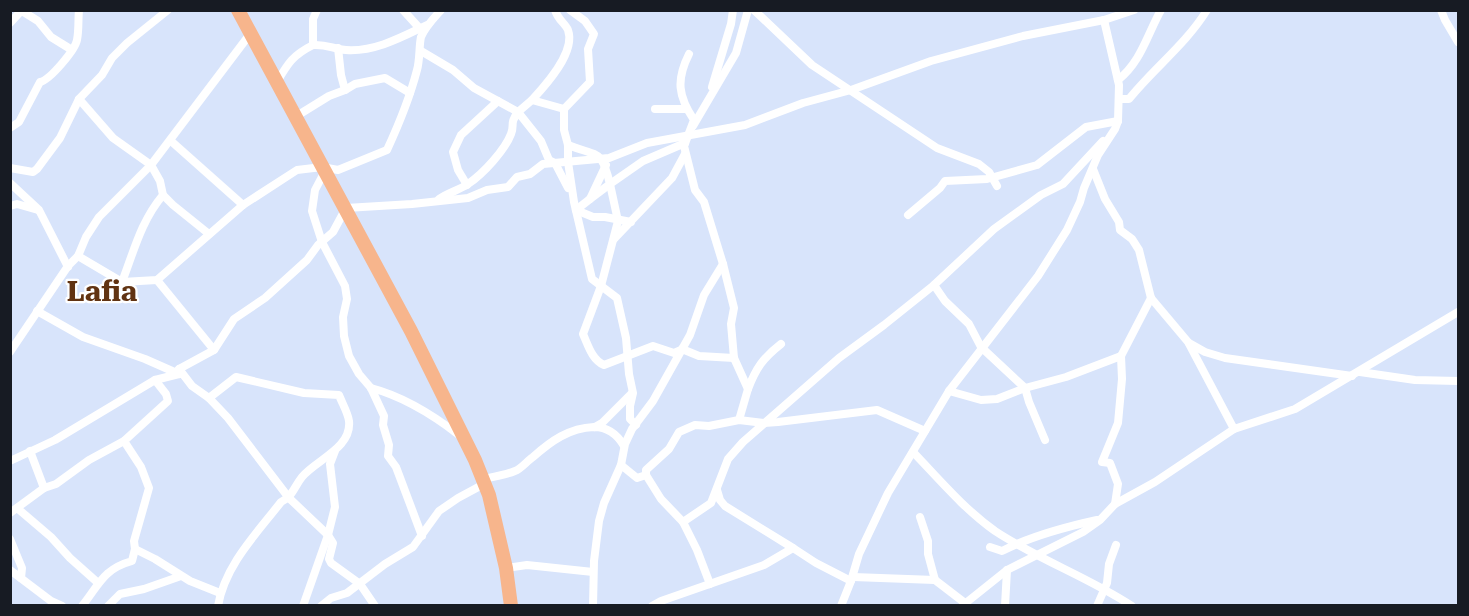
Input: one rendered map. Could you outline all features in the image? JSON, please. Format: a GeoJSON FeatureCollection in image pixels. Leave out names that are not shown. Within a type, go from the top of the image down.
{"type":"FeatureCollection","features":[{"type":"Feature","properties":{"kind":"highway"},"geometry":{"type":"LineString","coordinates":[[238,10],[345,208],[465,440],[484,482],[506,568],[511,606]]}},
{"type":"Feature","properties":{"kind":"street"},"geometry":{"type":"LineString","coordinates":[[10,128],[19,122],[40,82],[45,81],[77,42],[78,10]]}},
{"type":"Feature","properties":{"kind":"street"},"geometry":{"type":"LineString","coordinates":[[10,168],[33,172],[37,169],[60,138],[79,99],[102,75],[112,58],[168,10]]}},
{"type":"Feature","properties":{"kind":"street"},"geometry":{"type":"LineString","coordinates":[[313,45],[313,19],[317,10]]}},
{"type":"Feature","properties":{"kind":"street"},"geometry":{"type":"LineString","coordinates":[[403,10],[424,29]]}},
{"type":"Feature","properties":{"kind":"street"},"geometry":{"type":"LineString","coordinates":[[78,256],[122,282],[157,279],[243,205],[297,170],[338,170],[387,150],[410,93],[421,51],[420,39],[424,29],[441,10]]}},
{"type":"Feature","properties":{"kind":"street"},"geometry":{"type":"LineString","coordinates":[[436,201],[467,185],[495,158],[512,133],[512,120],[552,78],[569,45],[567,29],[558,19],[555,10]]}},
{"type":"Feature","properties":{"kind":"street"},"geometry":{"type":"LineString","coordinates":[[570,10],[585,21],[594,34],[588,49],[590,82],[564,109],[564,130],[568,144],[573,200]]}},
{"type":"Feature","properties":{"kind":"street"},"geometry":{"type":"LineString","coordinates":[[700,114],[713,85],[733,10]]}},
{"type":"Feature","properties":{"kind":"street"},"geometry":{"type":"LineString","coordinates":[[576,210],[643,161],[686,139],[736,53],[748,10]]}},
{"type":"Feature","properties":{"kind":"street"},"geometry":{"type":"LineString","coordinates":[[754,10],[812,65],[937,148],[980,164],[989,172],[997,186]]}},
{"type":"Feature","properties":{"kind":"street"},"geometry":{"type":"LineString","coordinates":[[10,461],[55,440],[155,380],[179,372],[214,350],[234,319],[280,286],[333,232],[345,208],[468,198],[487,190],[508,187],[517,177],[530,174],[543,164],[605,161],[647,143],[686,139],[745,125],[803,103],[851,90],[932,61],[1023,36],[1104,20],[1134,10]]}},
{"type":"Feature","properties":{"kind":"street"},"geometry":{"type":"LineString","coordinates":[[1118,80],[1133,66],[1161,10]]}},
{"type":"Feature","properties":{"kind":"street"},"geometry":{"type":"LineString","coordinates":[[1119,99],[1129,99],[1189,35],[1207,10]]}},
{"type":"Feature","properties":{"kind":"street"},"geometry":{"type":"LineString","coordinates":[[1441,10],[1444,20],[1458,42]]}},
{"type":"Feature","properties":{"kind":"street"},"geometry":{"type":"LineString","coordinates":[[10,23],[22,11],[38,21],[51,37],[72,50]]}},
{"type":"Feature","properties":{"kind":"street"},"geometry":{"type":"LineString","coordinates":[[841,606],[859,554],[888,493],[949,391],[1038,276],[1067,230],[1098,155],[1116,125],[1119,99],[1118,80],[1104,20]]}},
{"type":"Feature","properties":{"kind":"street"},"geometry":{"type":"LineString","coordinates":[[277,83],[288,62],[313,45],[325,44],[345,50],[373,48],[424,29]]}},
{"type":"Feature","properties":{"kind":"street"},"geometry":{"type":"LineString","coordinates":[[12,347],[78,256],[86,237],[99,217],[151,165],[171,141],[250,34]]}},
{"type":"Feature","properties":{"kind":"street"},"geometry":{"type":"LineString","coordinates":[[338,48],[340,75],[345,90]]}},
{"type":"Feature","properties":{"kind":"street"},"geometry":{"type":"LineString","coordinates":[[421,51],[453,70],[474,88],[518,112],[541,141],[549,160],[555,163],[565,180],[576,210],[592,279],[616,298],[626,338],[633,393],[630,419],[636,425]]}},
{"type":"Feature","properties":{"kind":"street"},"geometry":{"type":"LineString","coordinates":[[689,54],[680,76],[681,93],[694,120],[686,139],[685,154],[694,190],[704,202],[723,264],[734,309],[731,324],[734,358],[748,389]]}},
{"type":"Feature","properties":{"kind":"street"},"geometry":{"type":"LineString","coordinates":[[295,117],[328,96],[355,84],[385,78],[410,93]]}},
{"type":"Feature","properties":{"kind":"street"},"geometry":{"type":"LineString","coordinates":[[79,99],[113,138],[151,165],[160,181],[163,195],[209,234]]}},
{"type":"Feature","properties":{"kind":"street"},"geometry":{"type":"LineString","coordinates":[[467,185],[458,170],[453,152],[461,135],[498,100]]}},
{"type":"Feature","properties":{"kind":"street"},"geometry":{"type":"LineString","coordinates":[[532,100],[564,109]]}},
{"type":"Feature","properties":{"kind":"street"},"geometry":{"type":"LineString","coordinates":[[655,109],[687,109]]}},
{"type":"Feature","properties":{"kind":"street"},"geometry":{"type":"LineString","coordinates":[[908,215],[945,181],[992,178],[1037,165],[1086,127],[1116,125]]}},
{"type":"Feature","properties":{"kind":"street"},"geometry":{"type":"LineString","coordinates":[[683,522],[711,503],[728,459],[743,442],[839,358],[934,285],[994,229],[1041,195],[1064,184],[1080,163],[1116,125]]}},
{"type":"Feature","properties":{"kind":"street"},"geometry":{"type":"LineString","coordinates":[[171,141],[243,205]]}},
{"type":"Feature","properties":{"kind":"street"},"geometry":{"type":"LineString","coordinates":[[568,144],[597,154],[605,161],[618,221],[601,286],[583,334],[599,364],[604,365],[653,346],[674,353],[682,349],[699,356],[734,358]]}},
{"type":"Feature","properties":{"kind":"street"},"geometry":{"type":"LineString","coordinates":[[614,239],[672,178],[685,154]]}},
{"type":"Feature","properties":{"kind":"street"},"geometry":{"type":"LineString","coordinates":[[590,199],[605,161]]}},
{"type":"Feature","properties":{"kind":"street"},"geometry":{"type":"LineString","coordinates":[[324,169],[315,190],[312,211],[322,242],[345,286],[347,299],[343,317],[344,336],[349,356],[359,374],[371,388],[384,416],[383,425],[389,445],[388,456],[396,468],[422,536]]}},
{"type":"Feature","properties":{"kind":"street"},"geometry":{"type":"LineString","coordinates":[[1093,169],[1105,199],[1119,222],[1120,230],[1132,239],[1139,250],[1151,298],[1188,342],[1234,429]]}},
{"type":"Feature","properties":{"kind":"street"},"geometry":{"type":"LineString","coordinates":[[10,183],[39,210],[68,267]]}},
{"type":"Feature","properties":{"kind":"street"},"geometry":{"type":"LineString","coordinates":[[122,282],[139,233],[163,195]]}},
{"type":"Feature","properties":{"kind":"street"},"geometry":{"type":"LineString","coordinates":[[10,206],[17,204],[39,210]]}},
{"type":"Feature","properties":{"kind":"street"},"geometry":{"type":"LineString","coordinates":[[576,210],[593,217],[631,222]]}},
{"type":"Feature","properties":{"kind":"street"},"geometry":{"type":"LineString","coordinates":[[593,606],[593,572],[599,521],[604,503],[621,465],[624,446],[690,335],[704,296],[723,264]]}},
{"type":"Feature","properties":{"kind":"street"},"geometry":{"type":"LineString","coordinates":[[157,279],[214,350]]}},
{"type":"Feature","properties":{"kind":"street"},"geometry":{"type":"LineString","coordinates":[[934,285],[945,301],[969,324],[981,347],[1025,388],[1045,440]]}},
{"type":"Feature","properties":{"kind":"street"},"geometry":{"type":"LineString","coordinates":[[1115,504],[1119,484],[1110,463],[1102,462],[1118,423],[1122,379],[1121,356],[1151,298]]}},
{"type":"Feature","properties":{"kind":"street"},"geometry":{"type":"LineString","coordinates":[[37,311],[83,337],[179,372],[192,386],[209,398],[228,418],[289,498],[328,535],[333,543],[329,559],[331,563],[360,584],[375,606]]}},
{"type":"Feature","properties":{"kind":"street"},"geometry":{"type":"LineString","coordinates":[[920,517],[928,541],[928,554],[935,580],[963,604],[1007,570],[1083,532],[1100,520],[1115,504],[1155,482],[1234,429],[1295,410],[1458,312]]}},
{"type":"Feature","properties":{"kind":"street"},"geometry":{"type":"LineString","coordinates":[[1188,342],[1205,352],[1225,358],[1296,370],[1320,370],[1352,376]]}},
{"type":"Feature","properties":{"kind":"street"},"geometry":{"type":"LineString","coordinates":[[739,420],[753,374],[765,357],[781,344]]}},
{"type":"Feature","properties":{"kind":"street"},"geometry":{"type":"LineString","coordinates":[[949,391],[988,401],[1066,377],[1121,356]]}},
{"type":"Feature","properties":{"kind":"street"},"geometry":{"type":"LineString","coordinates":[[1360,372],[1415,380],[1458,381]]}},
{"type":"Feature","properties":{"kind":"street"},"geometry":{"type":"LineString","coordinates":[[209,398],[236,377],[304,393],[339,395],[349,420],[348,432],[335,450],[330,464],[335,507],[328,535],[303,606]]}},
{"type":"Feature","properties":{"kind":"street"},"geometry":{"type":"LineString","coordinates":[[97,582],[51,537],[14,510],[44,488],[56,484],[89,460],[124,441],[168,401],[166,394],[155,380]]}},
{"type":"Feature","properties":{"kind":"street"},"geometry":{"type":"LineString","coordinates":[[371,388],[388,393],[417,408],[465,440]]}},
{"type":"Feature","properties":{"kind":"street"},"geometry":{"type":"LineString","coordinates":[[594,427],[603,423],[633,393]]}},
{"type":"Feature","properties":{"kind":"street"},"geometry":{"type":"LineString","coordinates":[[710,584],[683,522],[661,499],[646,475],[646,470],[669,449],[679,432],[694,425],[709,426],[739,420],[764,423],[877,410],[925,430]]}},
{"type":"Feature","properties":{"kind":"street"},"geometry":{"type":"LineString","coordinates":[[321,606],[331,598],[347,593],[385,564],[413,547],[439,511],[484,482],[516,471],[567,432],[601,427],[620,438],[624,446]]}},
{"type":"Feature","properties":{"kind":"street"},"geometry":{"type":"LineString","coordinates":[[82,606],[97,582],[120,564],[132,561],[134,541],[149,488],[141,467],[124,441]]}},
{"type":"Feature","properties":{"kind":"street"},"geometry":{"type":"LineString","coordinates":[[218,606],[220,593],[245,547],[281,502],[289,498],[302,476],[335,450]]}},
{"type":"Feature","properties":{"kind":"street"},"geometry":{"type":"LineString","coordinates":[[30,451],[44,488]]}},
{"type":"Feature","properties":{"kind":"street"},"geometry":{"type":"LineString","coordinates":[[913,452],[964,505],[994,530],[1035,555],[1105,588],[1132,606]]}},
{"type":"Feature","properties":{"kind":"street"},"geometry":{"type":"LineString","coordinates":[[621,465],[636,478],[646,475]]}},
{"type":"Feature","properties":{"kind":"street"},"geometry":{"type":"LineString","coordinates":[[717,490],[725,506],[816,563],[852,579],[935,580]]}},
{"type":"Feature","properties":{"kind":"street"},"geometry":{"type":"LineString","coordinates":[[990,547],[1002,551],[1017,543],[1100,520]]}},
{"type":"Feature","properties":{"kind":"street"},"geometry":{"type":"LineString","coordinates":[[10,539],[22,568],[21,578]]}},
{"type":"Feature","properties":{"kind":"street"},"geometry":{"type":"LineString","coordinates":[[1097,606],[1105,588],[1109,564],[1116,545]]}},
{"type":"Feature","properties":{"kind":"street"},"geometry":{"type":"LineString","coordinates":[[652,606],[770,563],[793,548]]}},
{"type":"Feature","properties":{"kind":"street"},"geometry":{"type":"LineString","coordinates":[[135,549],[181,576],[220,593]]}},
{"type":"Feature","properties":{"kind":"street"},"geometry":{"type":"LineString","coordinates":[[506,568],[527,565],[593,572]]}},
{"type":"Feature","properties":{"kind":"street"},"geometry":{"type":"LineString","coordinates":[[10,570],[51,601],[62,606]]}},
{"type":"Feature","properties":{"kind":"street"},"geometry":{"type":"LineString","coordinates":[[1005,606],[1007,570]]}},
{"type":"Feature","properties":{"kind":"street"},"geometry":{"type":"LineString","coordinates":[[108,606],[120,594],[144,589],[181,576]]}},
{"type":"Feature","properties":{"kind":"district","name":"Lafia"},"geometry":{"type":"Point","coordinates":[102,291]}}]}
